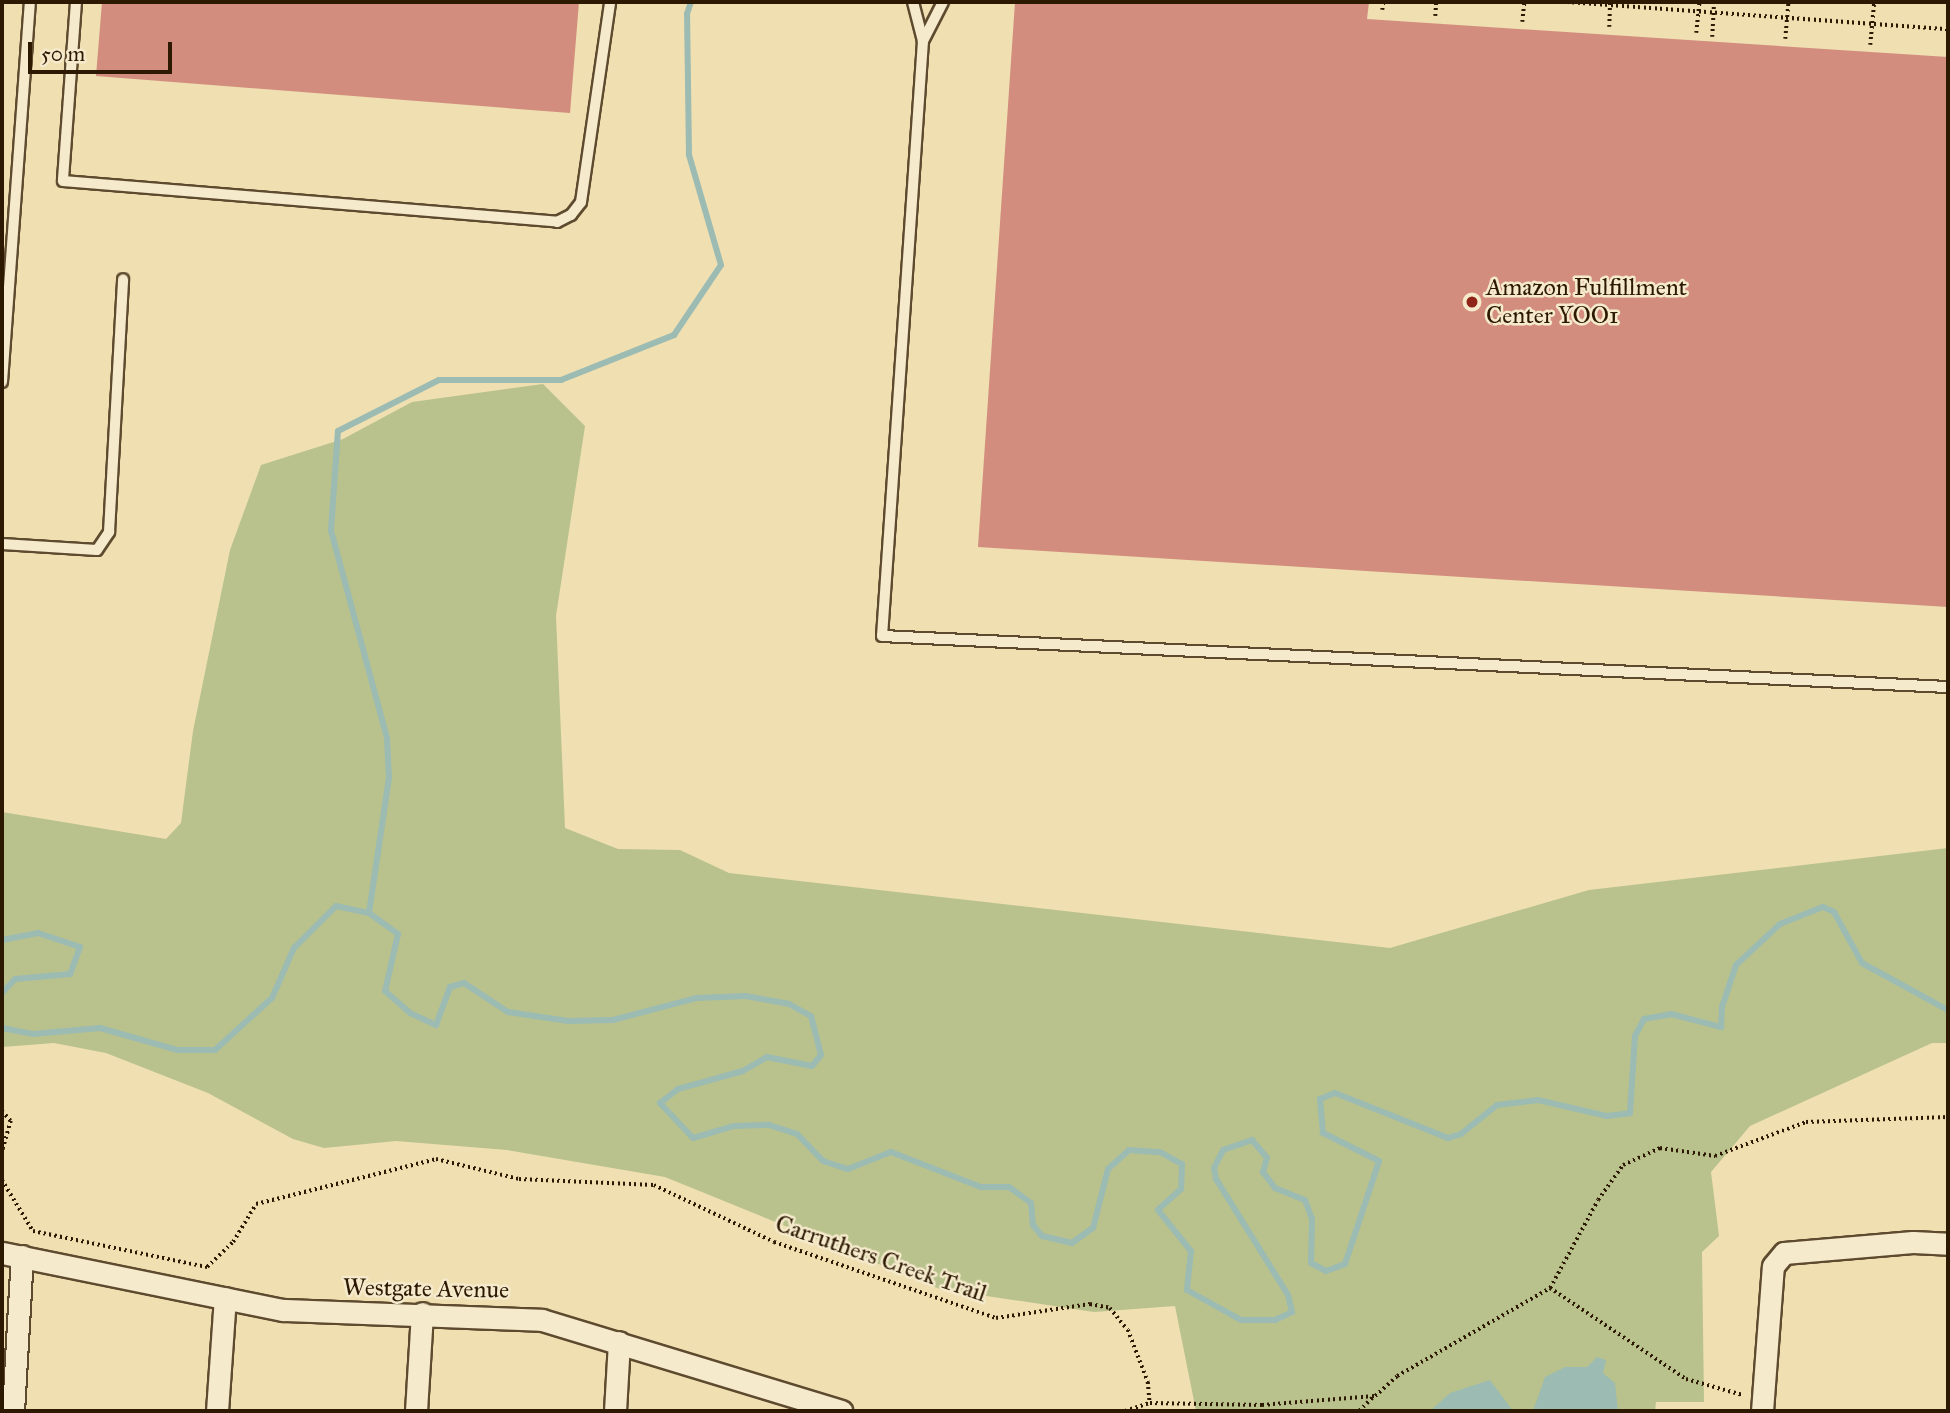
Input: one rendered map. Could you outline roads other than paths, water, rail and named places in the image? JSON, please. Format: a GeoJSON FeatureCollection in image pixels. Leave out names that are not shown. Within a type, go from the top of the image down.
{"type":"FeatureCollection","features":[{"type":"Feature","properties":{"kind":"street"},"geometry":{"type":"LineString","coordinates":[[1762,1404],[1773,1266],[1784,1253],[1870,1244],[1948,1244]]}},
{"type":"Feature","properties":{"kind":"street"},"geometry":{"type":"LineString","coordinates":[[12,1254],[13,1411]]}},
{"type":"Feature","properties":{"kind":"street","name":"Westgate Avenue"},"geometry":{"type":"LineString","coordinates":[[12,1254],[307,1312],[422,1313],[542,1320],[619,1342],[811,1406],[841,1411]]}},
{"type":"Feature","properties":{"kind":"street"},"geometry":{"type":"LineString","coordinates":[[217,1411],[225,1298]]}},
{"type":"Feature","properties":{"kind":"street"},"geometry":{"type":"LineString","coordinates":[[415,1411],[422,1313]]}},
{"type":"Feature","properties":{"kind":"street"},"geometry":{"type":"LineString","coordinates":[[615,1411],[619,1342]]}},
{"type":"Feature","properties":{"kind":"lane"},"geometry":{"type":"LineString","coordinates":[[2,382],[30,2]]}},
{"type":"Feature","properties":{"kind":"lane"},"geometry":{"type":"LineString","coordinates":[[76,2],[63,181],[557,222],[571,215],[581,202],[610,2]]}},
{"type":"Feature","properties":{"kind":"lane"},"geometry":{"type":"LineString","coordinates":[[914,2],[923,41],[883,636],[1948,687]]}},
{"type":"Feature","properties":{"kind":"lane"},"geometry":{"type":"LineString","coordinates":[[923,41],[943,2]]}},
{"type":"Feature","properties":{"kind":"lane"},"geometry":{"type":"LineString","coordinates":[[2,544],[97,550],[109,533],[123,279]]}},
{"type":"Feature","properties":{"kind":"water"},"geometry":{"type":"Polygon","coordinates":[[[1597,1357],[1606,1360],[1603,1373],[1615,1383],[1618,1411],[1533,1411],[1545,1377],[1565,1367],[1587,1367],[1597,1357]]]}},
{"type":"Feature","properties":{"kind":"water"},"geometry":{"type":"Polygon","coordinates":[[[1490,1380],[1513,1411],[1430,1411],[1450,1393],[1490,1380]]]}},
{"type":"Feature","properties":{"kind":"waterway"},"geometry":{"type":"LineString","coordinates":[[369,913],[389,778],[387,738],[331,530],[338,431],[439,380],[561,380],[674,335],[721,265],[689,155],[687,14],[691,2]]}},
{"type":"Feature","properties":{"kind":"waterway"},"geometry":{"type":"LineString","coordinates":[[2,1028],[33,1034],[100,1028],[177,1050],[215,1050],[272,998],[294,948],[336,906],[369,913],[398,934],[385,991],[410,1013],[436,1025],[450,987],[464,983],[508,1012],[568,1021],[613,1020],[696,998],[746,996],[789,1004],[811,1016],[821,1055],[812,1066],[767,1057],[743,1071],[678,1089],[660,1103],[693,1138],[734,1126],[769,1125],[797,1134],[823,1161],[848,1169],[891,1152],[981,1187],[1009,1187],[1031,1203],[1033,1225],[1042,1236],[1072,1243],[1093,1228],[1108,1169],[1129,1150],[1160,1152],[1182,1164],[1181,1189],[1158,1210],[1191,1251],[1187,1290],[1241,1320],[1275,1320],[1292,1312],[1288,1295],[1216,1179],[1214,1168],[1223,1150],[1252,1140],[1267,1158],[1263,1172],[1275,1188],[1305,1200],[1312,1219],[1311,1263],[1326,1271],[1345,1264],[1379,1161],[1323,1133],[1320,1099],[1335,1093],[1448,1138],[1461,1134],[1497,1105],[1538,1100],[1607,1116],[1630,1113],[1635,1036],[1644,1019],[1671,1014],[1721,1027],[1722,1007],[1736,965],[1780,924],[1823,907],[1834,912],[1862,963],[1948,1010]]}},
{"type":"Feature","properties":{"kind":"waterway"},"geometry":{"type":"LineString","coordinates":[[2,940],[38,933],[80,947],[70,974],[15,979],[2,993]]}},
{"type":"Feature","properties":{"kind":"place","name":"Amazon Fulfillment Center YOO1"},"geometry":{"type":"Point","coordinates":[1472,302]}}]}
